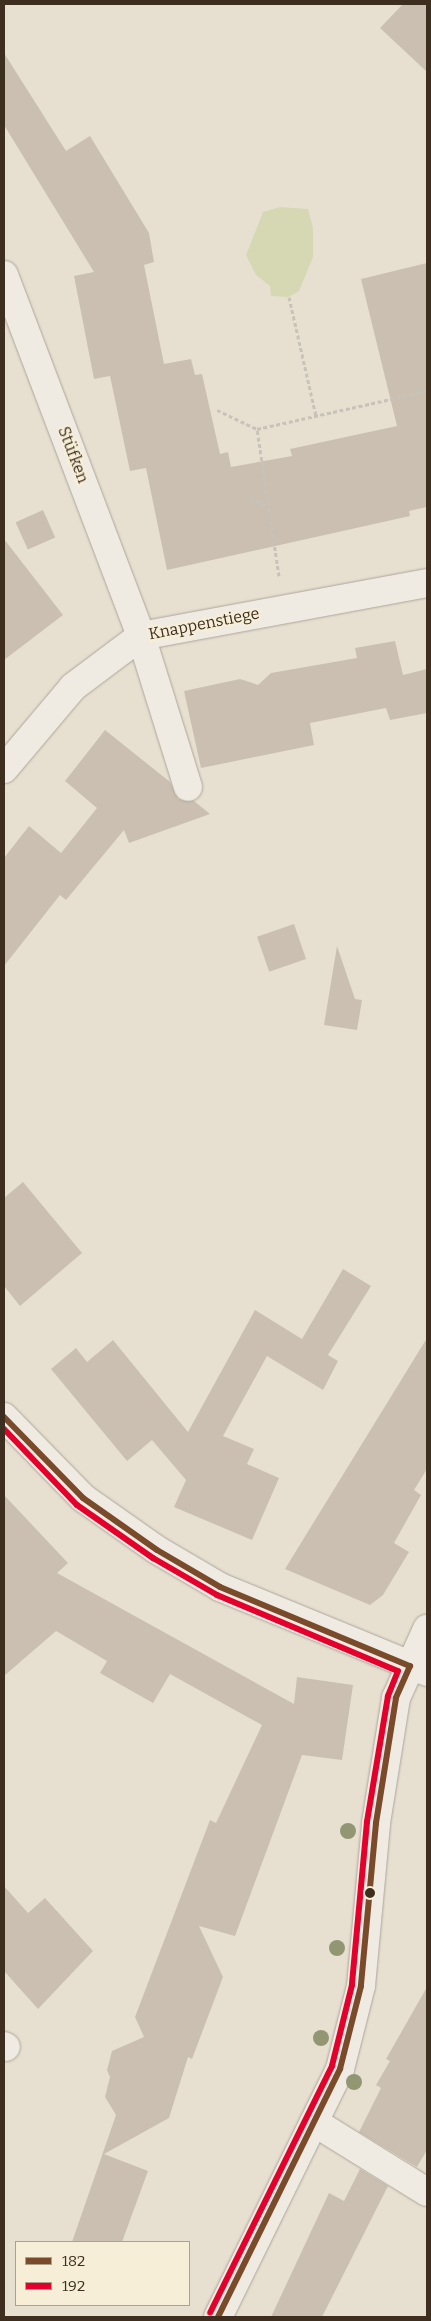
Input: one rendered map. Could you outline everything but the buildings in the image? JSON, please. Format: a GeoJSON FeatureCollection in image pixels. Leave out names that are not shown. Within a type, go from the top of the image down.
{"type":"FeatureCollection","features":[{"type":"Feature","properties":{"kind":"street","name":"Stüfken"},"geometry":{"type":"LineString","coordinates":[[4,274],[141,636],[188,787]]}},
{"type":"Feature","properties":{"kind":"street","name":"Knappenstiege"},"geometry":{"type":"LineString","coordinates":[[4,768],[73,687],[141,636],[427,583]]}},
{"type":"Feature","properties":{"kind":"street"},"geometry":{"type":"LineString","coordinates":[[4,1417],[83,1498],[157,1550],[220,1587],[418,1669]]}},
{"type":"Feature","properties":{"kind":"street"},"geometry":{"type":"LineString","coordinates":[[218,2317],[340,2069],[361,1986],[376,1823],[396,1698],[418,1669],[427,1629]]}},
{"type":"Feature","properties":{"kind":"street"},"geometry":{"type":"LineString","coordinates":[[314,2122],[427,2192]]}},
{"type":"Feature","properties":{"kind":"path"},"geometry":{"type":"LineString","coordinates":[[289,297],[316,416]]}},
{"type":"Feature","properties":{"kind":"path"},"geometry":{"type":"LineString","coordinates":[[216,410],[257,429],[427,391]]}},
{"type":"Feature","properties":{"kind":"path"},"geometry":{"type":"LineString","coordinates":[[257,429],[270,504],[267,507],[285,609]]}},
{"type":"Feature","properties":{"kind":"path"},"geometry":{"type":"LineString","coordinates":[[251,497],[267,507]]}},
{"type":"Feature","properties":{"kind":"green space"},"geometry":{"type":"Polygon","coordinates":[[[280,207],[308,209],[313,228],[313,257],[299,291],[289,297],[271,296],[270,286],[256,275],[246,255],[263,212],[280,207]]]}},
{"type":"Feature","properties":{"kind":"transit line","name":"182"},"geometry":{"type":"LineString","coordinates":[[4,1417],[83,1498],[157,1550],[220,1587],[410,1666],[396,1698],[376,1823],[361,1986],[340,2069],[218,2317]]}},
{"type":"Feature","properties":{"kind":"transit line","name":"192"},"geometry":{"type":"LineString","coordinates":[[4,1429],[77,1505],[153,1558],[217,1595],[398,1671],[388,1696],[367,1822],[352,1985],[332,2066],[210,2313]]}}]}
